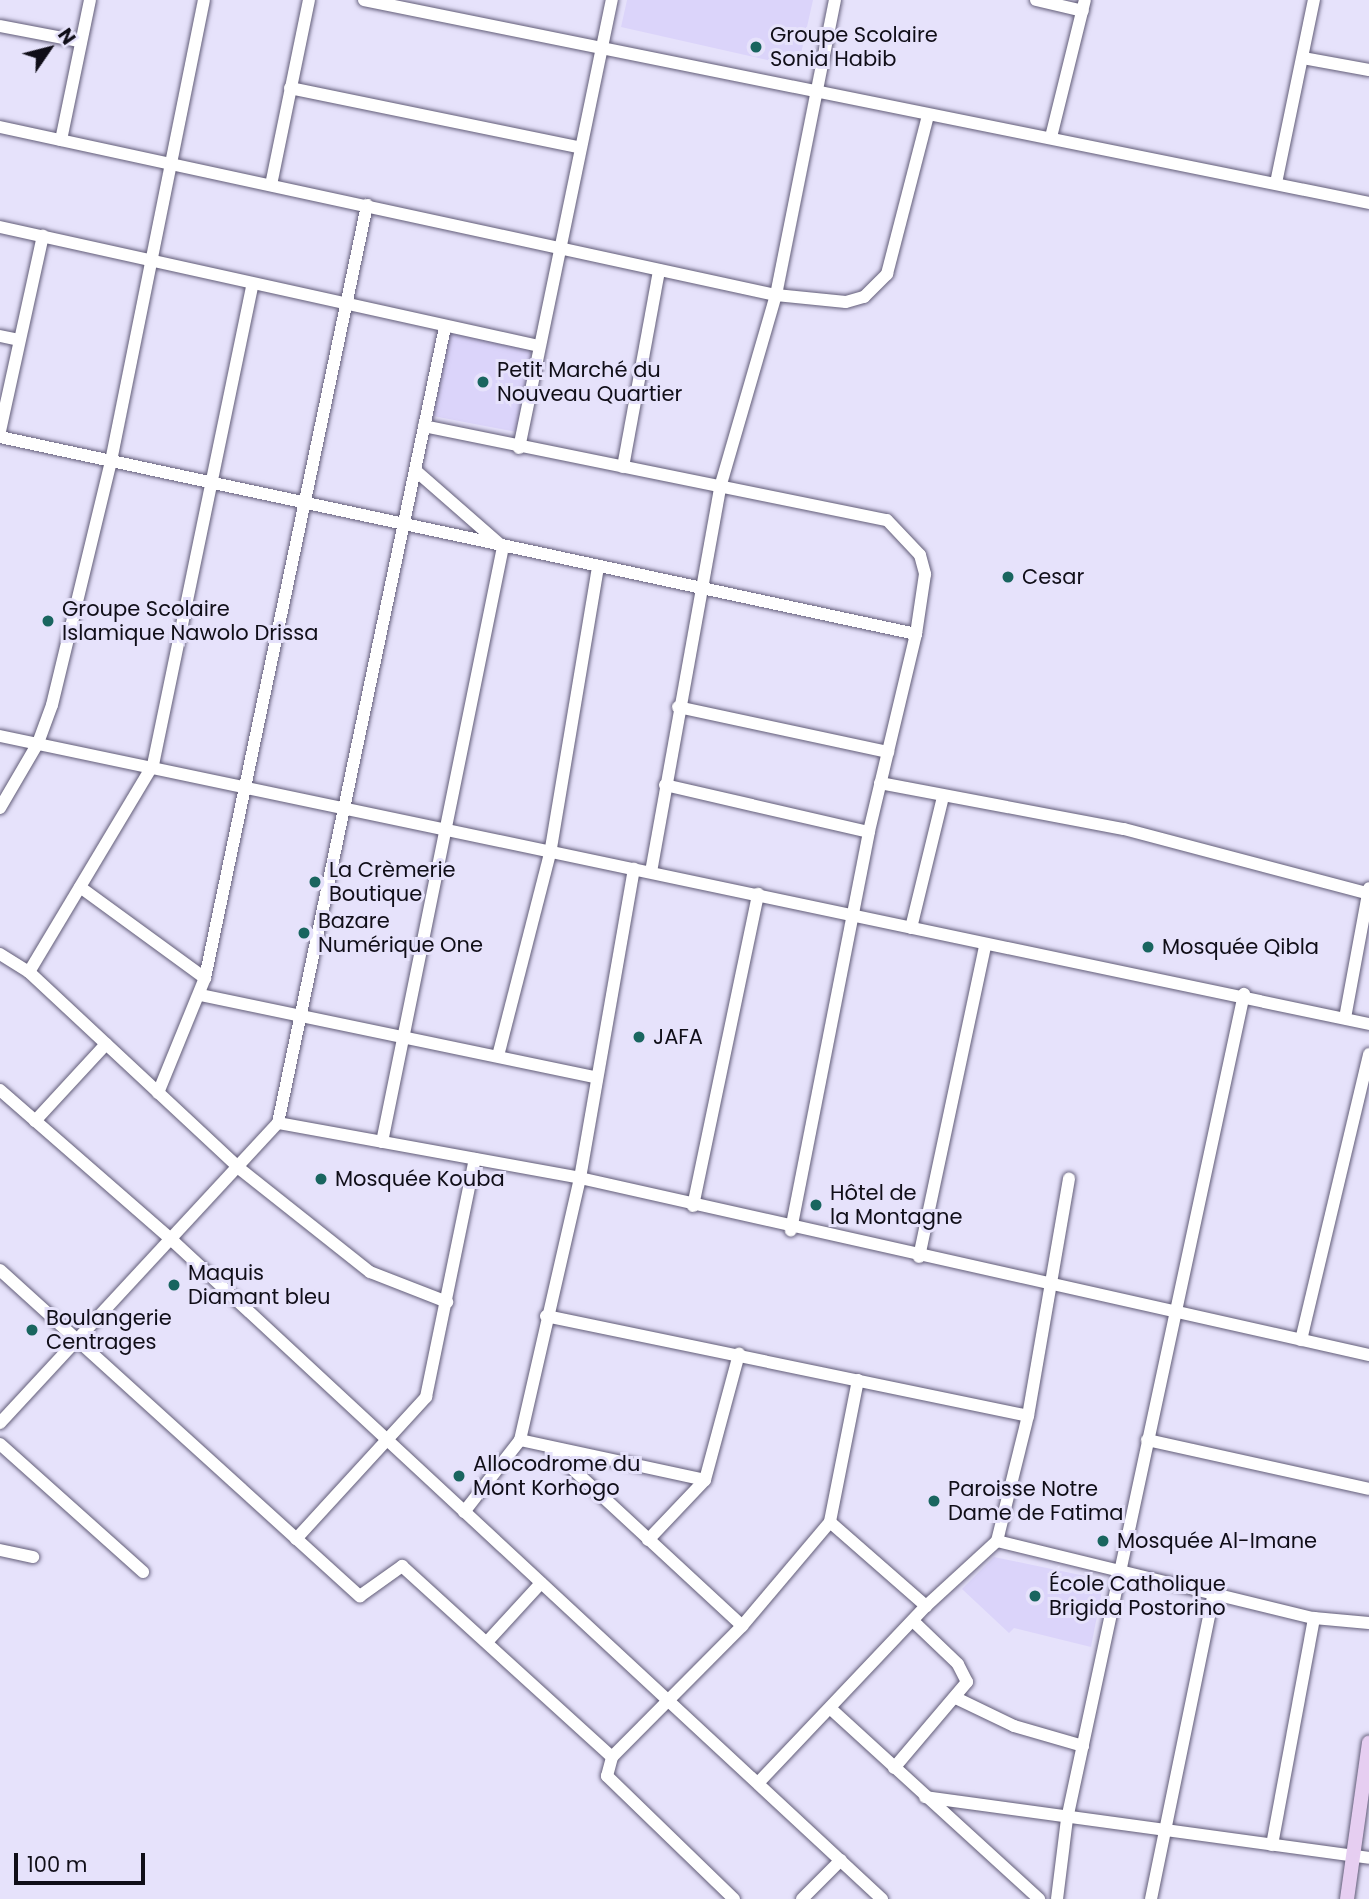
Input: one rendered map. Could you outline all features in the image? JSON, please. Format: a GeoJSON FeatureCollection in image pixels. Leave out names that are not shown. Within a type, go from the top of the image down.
{"type":"FeatureCollection","features":[{"type":"Feature","properties":{"kind":"main road"},"geometry":{"type":"LineString","coordinates":[[1347,1899],[1368,1752]]}},
{"type":"Feature","properties":{"kind":"street"},"geometry":{"type":"LineString","coordinates":[[61,140],[79,41],[90,0]]}},
{"type":"Feature","properties":{"kind":"street"},"geometry":{"type":"LineString","coordinates":[[0,808],[38,743],[111,461],[148,262],[204,0]]}},
{"type":"Feature","properties":{"kind":"street"},"geometry":{"type":"LineString","coordinates":[[271,185],[309,0]]}},
{"type":"Feature","properties":{"kind":"street"},"geometry":{"type":"LineString","coordinates":[[364,0],[1369,202]]}},
{"type":"Feature","properties":{"kind":"street"},"geometry":{"type":"LineString","coordinates":[[519,448],[578,147],[612,0]]}},
{"type":"Feature","properties":{"kind":"street"},"geometry":{"type":"LineString","coordinates":[[651,872],[678,707],[721,484],[776,295],[820,91],[835,0]]}},
{"type":"Feature","properties":{"kind":"street"},"geometry":{"type":"LineString","coordinates":[[1036,0],[1084,5],[1051,137]]}},
{"type":"Feature","properties":{"kind":"street"},"geometry":{"type":"LineString","coordinates":[[1276,183],[1314,0]]}},
{"type":"Feature","properties":{"kind":"street"},"geometry":{"type":"LineString","coordinates":[[0,26],[79,41]]}},
{"type":"Feature","properties":{"kind":"street"},"geometry":{"type":"LineString","coordinates":[[1303,58],[1369,70]]}},
{"type":"Feature","properties":{"kind":"street"},"geometry":{"type":"LineString","coordinates":[[290,88],[578,147]]}},
{"type":"Feature","properties":{"kind":"street"},"geometry":{"type":"LineString","coordinates":[[0,127],[559,245],[776,295],[846,302],[864,297],[887,274],[928,115]]}},
{"type":"Feature","properties":{"kind":"street"},"geometry":{"type":"LineString","coordinates":[[159,1093],[201,995],[205,978],[244,784],[308,501],[345,304],[367,205]]}},
{"type":"Feature","properties":{"kind":"street"},"geometry":{"type":"LineString","coordinates":[[0,228],[540,346]]}},
{"type":"Feature","properties":{"kind":"street"},"geometry":{"type":"LineString","coordinates":[[0,431],[43,236]]}},
{"type":"Feature","properties":{"kind":"street"},"geometry":{"type":"LineString","coordinates":[[623,467],[659,270]]}},
{"type":"Feature","properties":{"kind":"street"},"geometry":{"type":"LineString","coordinates":[[29,972],[152,765],[252,285]]}},
{"type":"Feature","properties":{"kind":"street"},"geometry":{"type":"LineString","coordinates":[[0,1423],[174,1242],[278,1123],[347,806],[445,327]]}},
{"type":"Feature","properties":{"kind":"street"},"geometry":{"type":"LineString","coordinates":[[0,336],[19,340]]}},
{"type":"Feature","properties":{"kind":"street"},"geometry":{"type":"LineString","coordinates":[[424,426],[519,448],[721,484],[887,520],[920,555],[925,574],[916,634],[869,832],[791,1230]]}},
{"type":"Feature","properties":{"kind":"street"},"geometry":{"type":"LineString","coordinates":[[0,437],[405,521],[503,547],[916,634]]}},
{"type":"Feature","properties":{"kind":"street"},"geometry":{"type":"LineString","coordinates":[[415,470],[503,547]]}},
{"type":"Feature","properties":{"kind":"street"},"geometry":{"type":"LineString","coordinates":[[382,1142],[503,547]]}},
{"type":"Feature","properties":{"kind":"street"},"geometry":{"type":"LineString","coordinates":[[498,1056],[550,854],[598,566]]}},
{"type":"Feature","properties":{"kind":"street"},"geometry":{"type":"LineString","coordinates":[[678,707],[888,752]]}},
{"type":"Feature","properties":{"kind":"street"},"geometry":{"type":"LineString","coordinates":[[0,736],[445,826],[550,854],[854,912],[985,947],[1244,994],[1369,1024]]}},
{"type":"Feature","properties":{"kind":"street"},"geometry":{"type":"LineString","coordinates":[[880,783],[1124,829],[1368,890],[1345,1018]]}},
{"type":"Feature","properties":{"kind":"street"},"geometry":{"type":"LineString","coordinates":[[665,785],[869,832]]}},
{"type":"Feature","properties":{"kind":"street"},"geometry":{"type":"LineString","coordinates":[[911,928],[943,797]]}},
{"type":"Feature","properties":{"kind":"street"},"geometry":{"type":"LineString","coordinates":[[464,1512],[520,1440],[546,1316],[580,1178],[594,1077],[634,869]]}},
{"type":"Feature","properties":{"kind":"street"},"geometry":{"type":"LineString","coordinates":[[79,887],[205,978]]}},
{"type":"Feature","properties":{"kind":"street"},"geometry":{"type":"LineString","coordinates":[[693,1206],[758,894]]}},
{"type":"Feature","properties":{"kind":"street"},"geometry":{"type":"LineString","coordinates":[[919,1257],[985,947]]}},
{"type":"Feature","properties":{"kind":"street"},"geometry":{"type":"LineString","coordinates":[[0,954],[29,972],[240,1169],[370,1272],[447,1302]]}},
{"type":"Feature","properties":{"kind":"street"},"geometry":{"type":"LineString","coordinates":[[1057,1899],[1067,1819],[1244,994]]}},
{"type":"Feature","properties":{"kind":"street"},"geometry":{"type":"LineString","coordinates":[[201,995],[594,1077]]}},
{"type":"Feature","properties":{"kind":"street"},"geometry":{"type":"LineString","coordinates":[[35,1121],[106,1044]]}},
{"type":"Feature","properties":{"kind":"street"},"geometry":{"type":"LineString","coordinates":[[1301,1340],[1369,1054]]}},
{"type":"Feature","properties":{"kind":"street"},"geometry":{"type":"LineString","coordinates":[[0,1090],[174,1242],[882,1899]]}},
{"type":"Feature","properties":{"kind":"street"},"geometry":{"type":"LineString","coordinates":[[278,1123],[580,1178],[791,1230],[1369,1355]]}},
{"type":"Feature","properties":{"kind":"street"},"geometry":{"type":"LineString","coordinates":[[296,1539],[426,1397],[475,1159]]}},
{"type":"Feature","properties":{"kind":"street"},"geometry":{"type":"LineString","coordinates":[[759,1782],[926,1606],[997,1541],[1028,1416],[1069,1179]]}},
{"type":"Feature","properties":{"kind":"street"},"geometry":{"type":"LineString","coordinates":[[0,1270],[360,1596],[402,1566],[612,1757]]}},
{"type":"Feature","properties":{"kind":"street"},"geometry":{"type":"LineString","coordinates":[[546,1316],[1028,1416]]}},
{"type":"Feature","properties":{"kind":"street"},"geometry":{"type":"LineString","coordinates":[[648,1539],[705,1480],[739,1354]]}},
{"type":"Feature","properties":{"kind":"street"},"geometry":{"type":"LineString","coordinates":[[734,1899],[616,1788],[607,1776],[612,1757],[670,1702],[742,1626],[830,1522],[858,1380]]}},
{"type":"Feature","properties":{"kind":"street"},"geometry":{"type":"LineString","coordinates":[[520,1440],[705,1480]]}},
{"type":"Feature","properties":{"kind":"street"},"geometry":{"type":"LineString","coordinates":[[1147,1440],[1369,1489]]}},
{"type":"Feature","properties":{"kind":"street"},"geometry":{"type":"LineString","coordinates":[[0,1444],[143,1572]]}},
{"type":"Feature","properties":{"kind":"street"},"geometry":{"type":"LineString","coordinates":[[549,1447],[742,1626]]}},
{"type":"Feature","properties":{"kind":"street"},"geometry":{"type":"LineString","coordinates":[[830,1522],[926,1606]]}},
{"type":"Feature","properties":{"kind":"street"},"geometry":{"type":"LineString","coordinates":[[997,1541],[1314,1618],[1369,1623]]}},
{"type":"Feature","properties":{"kind":"street"},"geometry":{"type":"LineString","coordinates":[[0,1550],[33,1557]]}},
{"type":"Feature","properties":{"kind":"street"},"geometry":{"type":"LineString","coordinates":[[487,1642],[541,1583]]}},
{"type":"Feature","properties":{"kind":"street"},"geometry":{"type":"LineString","coordinates":[[1151,1899],[1214,1593]]}},
{"type":"Feature","properties":{"kind":"street"},"geometry":{"type":"LineString","coordinates":[[1272,1844],[1314,1618]]}},
{"type":"Feature","properties":{"kind":"street"},"geometry":{"type":"LineString","coordinates":[[894,1768],[958,1699],[965,1674],[913,1621]]}},
{"type":"Feature","properties":{"kind":"street"},"geometry":{"type":"LineString","coordinates":[[958,1699],[1014,1726],[1083,1746]]}},
{"type":"Feature","properties":{"kind":"street"},"geometry":{"type":"LineString","coordinates":[[831,1709],[1039,1899]]}},
{"type":"Feature","properties":{"kind":"street"},"geometry":{"type":"LineString","coordinates":[[925,1797],[1067,1819],[1369,1858]]}},
{"type":"Feature","properties":{"kind":"street"},"geometry":{"type":"LineString","coordinates":[[802,1899],[841,1860]]}},
{"type":"Feature","properties":{"kind":"shaded area","name":"Groupe Scolaire Sonia Habib"},"geometry":{"type":"Polygon","coordinates":[[[627,0],[813,0],[798,67],[621,27],[627,0]]]}},
{"type":"Feature","properties":{"kind":"shaded area","name":"Petit Marché du Nouveau Quartier"},"geometry":{"type":"Polygon","coordinates":[[[448,333],[532,348],[517,432],[433,416],[448,333]]]}},
{"type":"Feature","properties":{"kind":"shaded area","name":"École Catholique Brigida Postorino"},"geometry":{"type":"Polygon","coordinates":[[[994,1557],[1104,1580],[1091,1647],[1014,1628],[1009,1633],[962,1589],[994,1557]]]}},
{"type":"Feature","properties":{"kind":"place","name":"Groupe Scolaire Sonia Habib"},"geometry":{"type":"Point","coordinates":[756,47]}},
{"type":"Feature","properties":{"kind":"place","name":"Petit Marché du Nouveau Quartier"},"geometry":{"type":"Point","coordinates":[483,382]}},
{"type":"Feature","properties":{"kind":"place","name":"Cesar"},"geometry":{"type":"Point","coordinates":[1008,577]}},
{"type":"Feature","properties":{"kind":"place","name":"Groupe Scolaire Islamique Nawolo Drissa"},"geometry":{"type":"Point","coordinates":[48,621]}},
{"type":"Feature","properties":{"kind":"place","name":"La Crèmerie Boutique"},"geometry":{"type":"Point","coordinates":[315,882]}},
{"type":"Feature","properties":{"kind":"place","name":"Bazare Numérique One"},"geometry":{"type":"Point","coordinates":[304,933]}},
{"type":"Feature","properties":{"kind":"place","name":"Mosquée Qibla"},"geometry":{"type":"Point","coordinates":[1148,947]}},
{"type":"Feature","properties":{"kind":"place","name":"JAFA"},"geometry":{"type":"Point","coordinates":[639,1037]}},
{"type":"Feature","properties":{"kind":"place","name":"Mosquée Kouba"},"geometry":{"type":"Point","coordinates":[321,1179]}},
{"type":"Feature","properties":{"kind":"place","name":"Hôtel de la Montagne"},"geometry":{"type":"Point","coordinates":[816,1205]}},
{"type":"Feature","properties":{"kind":"place","name":"Maquis Diamant bleu"},"geometry":{"type":"Point","coordinates":[174,1285]}},
{"type":"Feature","properties":{"kind":"place","name":"Boulangerie Centrages"},"geometry":{"type":"Point","coordinates":[32,1330]}},
{"type":"Feature","properties":{"kind":"place","name":"Allocodrome du Mont Korhogo"},"geometry":{"type":"Point","coordinates":[459,1476]}},
{"type":"Feature","properties":{"kind":"place","name":"Paroisse Notre Dame de Fatima"},"geometry":{"type":"Point","coordinates":[934,1501]}},
{"type":"Feature","properties":{"kind":"place","name":"Mosquée Al-Imane"},"geometry":{"type":"Point","coordinates":[1103,1541]}},
{"type":"Feature","properties":{"kind":"place","name":"École Catholique Brigida Postorino"},"geometry":{"type":"Point","coordinates":[1035,1596]}}]}
